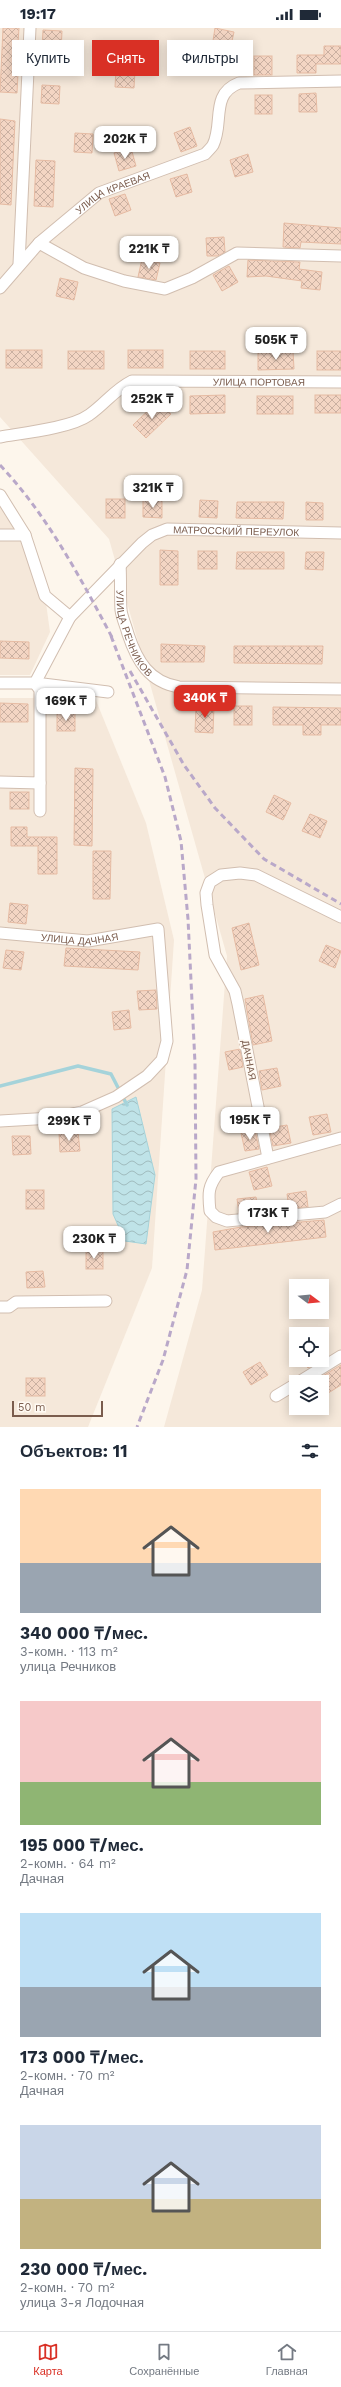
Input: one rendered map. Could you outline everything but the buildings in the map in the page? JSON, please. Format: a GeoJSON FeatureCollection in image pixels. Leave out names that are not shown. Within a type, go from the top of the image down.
{"type":"FeatureCollection","features":[{"type":"Feature","properties":{"kind":"street"},"geometry":{"type":"LineString","coordinates":[[19,264],[30,28]]}},
{"type":"Feature","properties":{"kind":"street","name":"УЛИЦА КРАЕВАЯ"},"geometry":{"type":"LineString","coordinates":[[0,288],[19,264],[39,244],[99,194],[205,154],[214,144],[224,94],[229,87],[240,83],[341,80]]}},
{"type":"Feature","properties":{"kind":"street"},"geometry":{"type":"LineString","coordinates":[[39,244],[84,268],[124,281],[164,289],[192,278],[237,253],[341,256]]}},
{"type":"Feature","properties":{"kind":"street","name":"УЛИЦА ПОРТОВАЯ"},"geometry":{"type":"LineString","coordinates":[[0,437],[63,425],[88,416],[109,399],[118,388],[132,381],[341,382]]}},
{"type":"Feature","properties":{"kind":"street"},"geometry":{"type":"LineString","coordinates":[[0,496],[25,535],[45,596],[70,617],[35,683]]}},
{"type":"Feature","properties":{"kind":"street","name":"МАТРОССКИЙ ПЕРЕУЛОК"},"geometry":{"type":"LineString","coordinates":[[70,617],[120,564],[152,535],[167,529],[341,533]]}},
{"type":"Feature","properties":{"kind":"street"},"geometry":{"type":"LineString","coordinates":[[0,535],[25,535]]}},
{"type":"Feature","properties":{"kind":"street","name":"УЛИЦА РЕЧНИКОВ"},"geometry":{"type":"LineString","coordinates":[[120,564],[121,612],[135,655],[147,672],[166,685],[179,687],[341,689]]}},
{"type":"Feature","properties":{"kind":"street"},"geometry":{"type":"LineString","coordinates":[[0,683],[35,683],[108,692]]}},
{"type":"Feature","properties":{"kind":"street"},"geometry":{"type":"LineString","coordinates":[[35,683],[40,690],[40,811]]}},
{"type":"Feature","properties":{"kind":"street"},"geometry":{"type":"LineString","coordinates":[[0,782],[40,783]]}},
{"type":"Feature","properties":{"kind":"street","name":"ДАЧНАЯ"},"geometry":{"type":"LineString","coordinates":[[268,1158],[238,1004],[234,991],[215,955],[206,893],[210,882],[221,875],[240,873],[256,875],[341,917]]}},
{"type":"Feature","properties":{"kind":"street","name":"УЛИЦА ДАЧНАЯ"},"geometry":{"type":"LineString","coordinates":[[0,933],[88,941],[158,929],[167,1041],[162,1060],[147,1076],[116,1097],[82,1112],[52,1118],[0,1121]]}},
{"type":"Feature","properties":{"kind":"street"},"geometry":{"type":"LineString","coordinates":[[341,1138],[219,1172],[210,1183],[208,1196],[210,1211],[216,1217],[227,1221],[325,1212],[341,1204]]}},
{"type":"Feature","properties":{"kind":"street"},"geometry":{"type":"LineString","coordinates":[[0,1307],[9,1307],[16,1302],[106,1301]]}},
{"type":"Feature","properties":{"kind":"street"},"geometry":{"type":"LineString","coordinates":[[310,1375],[341,1356]]}},
{"type":"Feature","properties":{"kind":"street"},"geometry":{"type":"LineString","coordinates":[[276,1396],[289,1388]]}},
{"type":"Feature","properties":{"kind":"shaded area"},"geometry":{"type":"Polygon","coordinates":[[[0,28],[341,28],[341,1427],[164,1427],[202,1290],[227,956],[109,539],[0,417],[0,28]]]}},
{"type":"Feature","properties":{"kind":"shaded area"},"geometry":{"type":"Polygon","coordinates":[[[0,504],[41,567],[50,632],[30,675],[0,675],[0,504]]]}},
{"type":"Feature","properties":{"kind":"shaded area"},"geometry":{"type":"Polygon","coordinates":[[[0,698],[95,698],[146,823],[174,940],[152,1268],[88,1427],[0,1427],[0,698]]]}},
{"type":"Feature","properties":{"kind":"water"},"geometry":{"type":"Polygon","coordinates":[[[136,1097],[155,1175],[146,1244],[125,1241],[113,1214],[112,1109],[136,1097]]]}},
{"type":"Feature","properties":{"kind":"waterway"},"geometry":{"type":"LineString","coordinates":[[0,1086],[78,1066],[111,1074],[127,1105]]}},
{"type":"Feature","properties":{"kind":"railway"},"geometry":{"type":"LineString","coordinates":[[0,465],[33,505],[63,549],[114,641]]}},
{"type":"Feature","properties":{"kind":"railway"},"geometry":{"type":"LineString","coordinates":[[111,636],[165,777],[181,841],[188,919],[195,1063],[196,1179],[187,1270],[163,1360],[137,1427]]}},
{"type":"Feature","properties":{"kind":"railway"},"geometry":{"type":"LineString","coordinates":[[130,671],[184,765],[215,808],[264,859],[341,904]]}}]}
